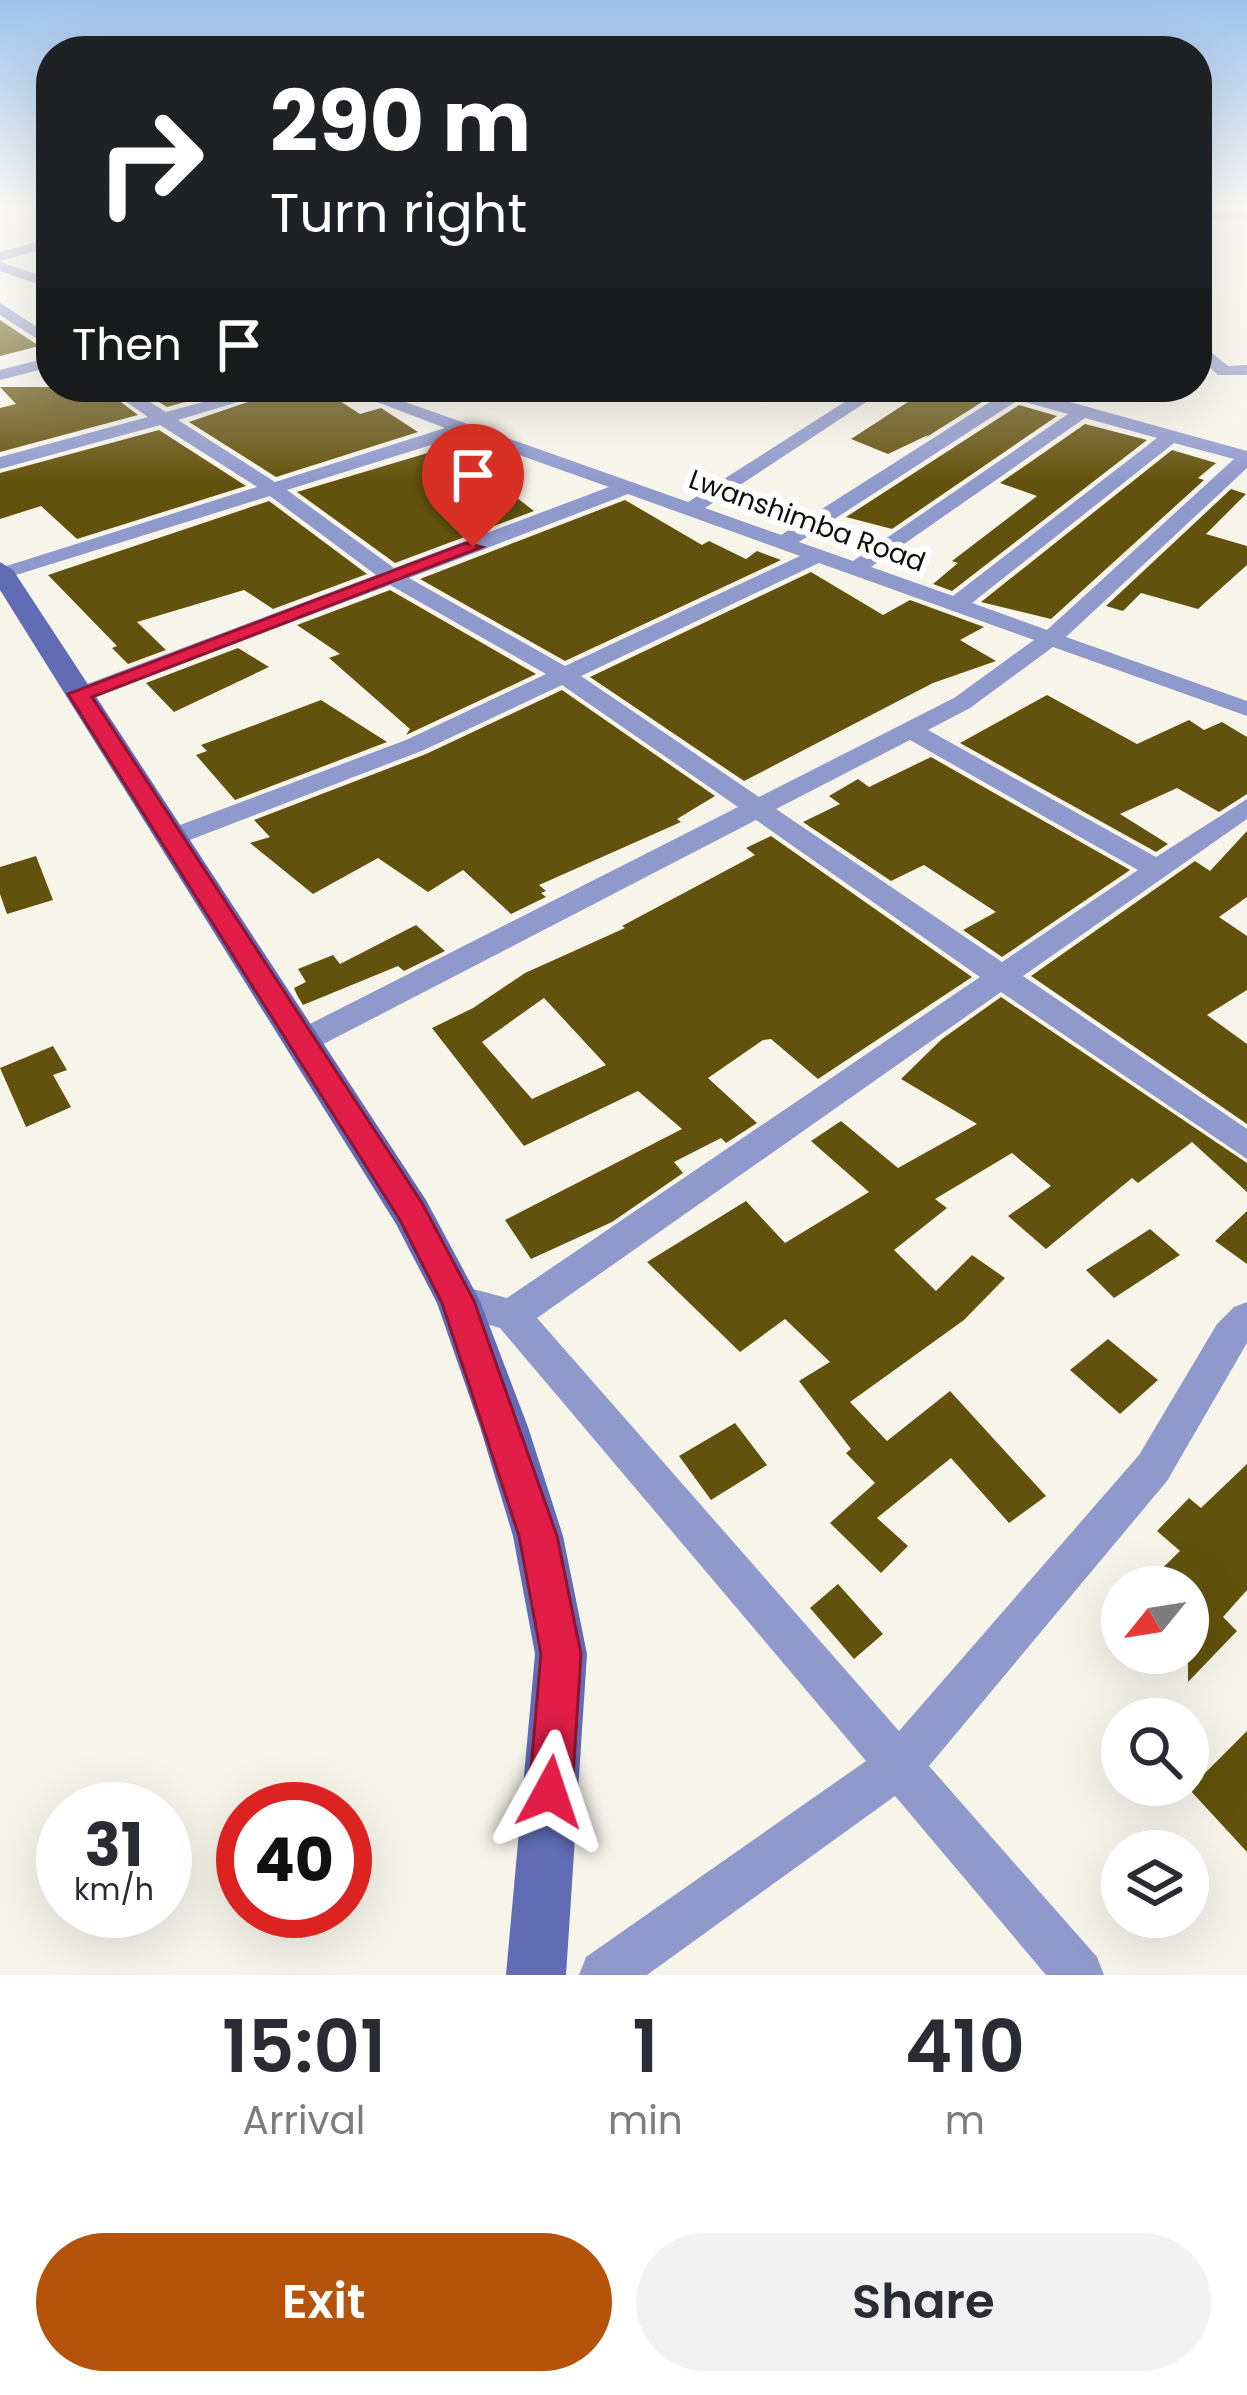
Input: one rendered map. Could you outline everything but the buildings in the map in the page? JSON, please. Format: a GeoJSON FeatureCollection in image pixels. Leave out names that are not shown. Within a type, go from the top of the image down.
{"type":"FeatureCollection","features":[{"type":"Feature","properties":{"kind":"street"},"geometry":{"type":"LineString","coordinates":[[0,308],[36,333]]}},
{"type":"Feature","properties":{"kind":"street"},"geometry":{"type":"LineString","coordinates":[[1212,360],[1224,371]]}},
{"type":"Feature","properties":{"kind":"street"},"geometry":{"type":"LineString","coordinates":[[0,375],[36,366]]}},
{"type":"Feature","properties":{"kind":"street"},"geometry":{"type":"LineString","coordinates":[[1212,371],[1247,370]]}},
{"type":"Feature","properties":{"kind":"street"},"geometry":{"type":"LineString","coordinates":[[136,402],[274,490],[394,578],[564,675],[1247,1146]]}},
{"type":"Feature","properties":{"kind":"street"},"geometry":{"type":"LineString","coordinates":[[0,463],[224,402]]}},
{"type":"Feature","properties":{"kind":"street","name":"Lwanshimba Road"},"geometry":{"type":"LineString","coordinates":[[390,402],[1247,709]]}},
{"type":"Feature","properties":{"kind":"street"},"geometry":{"type":"LineString","coordinates":[[681,504],[826,402]]}},
{"type":"Feature","properties":{"kind":"street"},"geometry":{"type":"LineString","coordinates":[[681,504],[854,402]]}},
{"type":"Feature","properties":{"kind":"street"},"geometry":{"type":"LineString","coordinates":[[785,542],[1004,402]]}},
{"type":"Feature","properties":{"kind":"street"},"geometry":{"type":"LineString","coordinates":[[1046,402],[1247,458]]}},
{"type":"Feature","properties":{"kind":"street"},"geometry":{"type":"LineString","coordinates":[[856,568],[1082,412]]}},
{"type":"Feature","properties":{"kind":"street"},"geometry":{"type":"LineString","coordinates":[[465,428],[1,572],[411,1212],[458,1301],[538,1536],[561,1654],[536,1975]]}},
{"type":"Feature","properties":{"kind":"street"},"geometry":{"type":"LineString","coordinates":[[956,604],[1172,436]]}},
{"type":"Feature","properties":{"kind":"street"},"geometry":{"type":"LineString","coordinates":[[302,1042],[752,808],[914,731],[1050,639],[1247,458]]}},
{"type":"Feature","properties":{"kind":"street"},"geometry":{"type":"LineString","coordinates":[[79,694],[631,486]]}},
{"type":"Feature","properties":{"kind":"street"},"geometry":{"type":"LineString","coordinates":[[173,837],[357,770],[819,555]]}},
{"type":"Feature","properties":{"kind":"street"},"geometry":{"type":"LineString","coordinates":[[914,731],[1159,870]]}},
{"type":"Feature","properties":{"kind":"street"},"geometry":{"type":"LineString","coordinates":[[512,1315],[986,990],[999,974],[1247,807]]}},
{"type":"Feature","properties":{"kind":"street"},"geometry":{"type":"LineString","coordinates":[[458,1301],[512,1315],[1079,1975]]}},
{"type":"Feature","properties":{"kind":"street"},"geometry":{"type":"LineString","coordinates":[[604,1975],[900,1765],[1154,1468],[1230,1335],[1247,1318]]}},
{"type":"Feature","properties":{"kind":"route"},"geometry":{"type":"LineString","coordinates":[[473,547],[79,694],[411,1212],[458,1301],[538,1536],[561,1654],[550,1792]]}}]}
